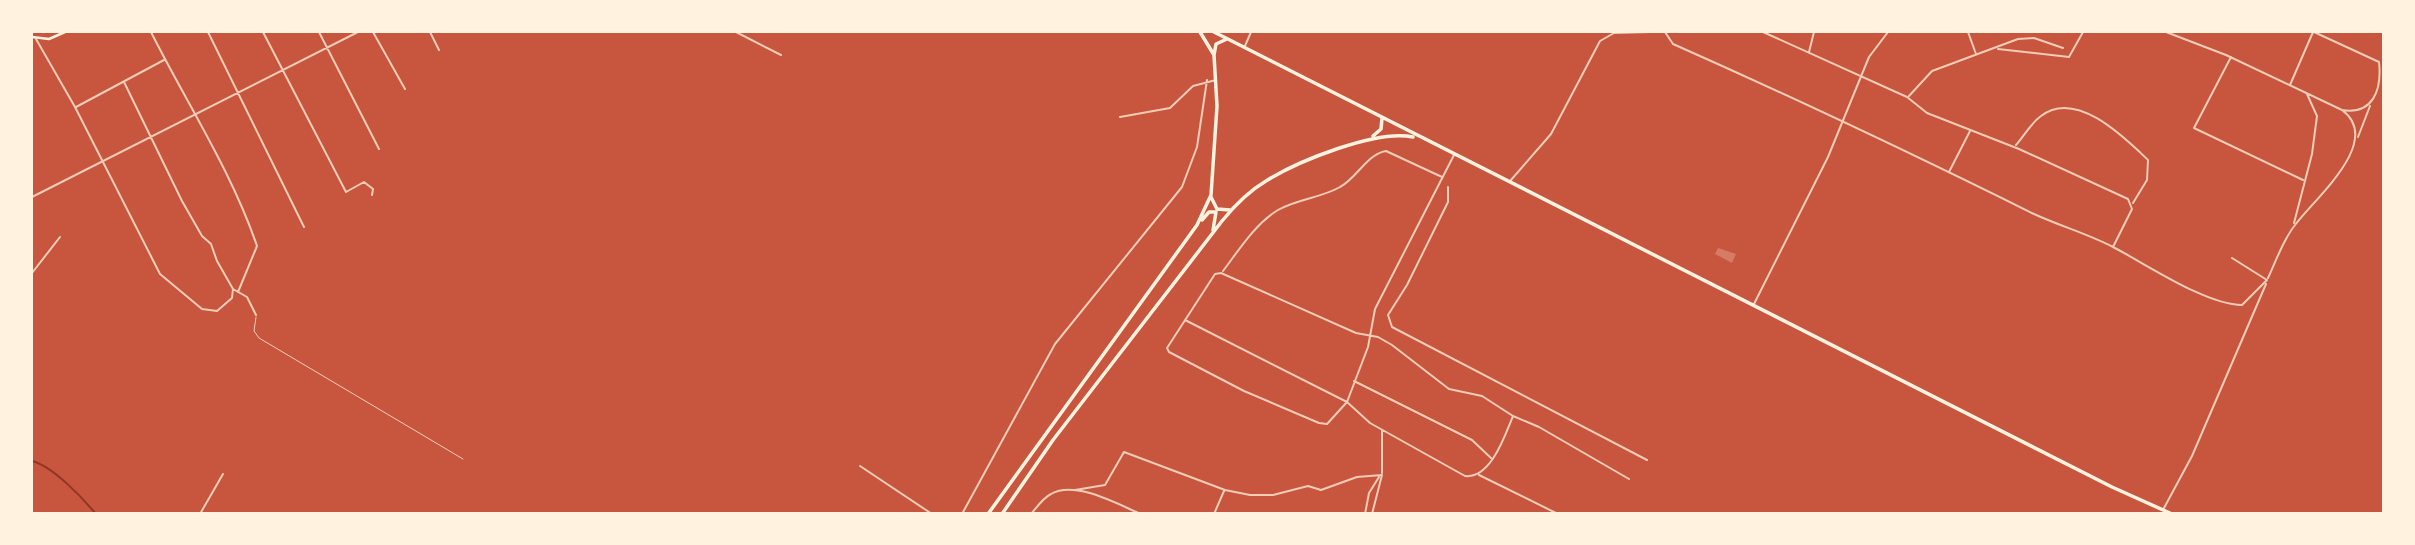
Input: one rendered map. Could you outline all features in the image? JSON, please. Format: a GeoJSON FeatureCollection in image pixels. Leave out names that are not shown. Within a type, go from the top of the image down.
{"type":"FeatureCollection","features":[{"type":"Feature","properties":{"kind":"highway"},"geometry":{"type":"LineString","coordinates":[[1200,32],[1214,55]]}},
{"type":"Feature","properties":{"kind":"highway"},"geometry":{"type":"LineString","coordinates":[[1214,32],[2112,487],[2172,513]]}},
{"type":"Feature","properties":{"kind":"highway"},"geometry":{"type":"LineString","coordinates":[[1229,39],[1216,44],[1214,55],[1217,80],[1211,195],[1212,205],[1217,209],[1231,210]]}},
{"type":"Feature","properties":{"kind":"highway"},"geometry":{"type":"LineString","coordinates":[[1371,138],[1381,129],[1382,118]]}},
{"type":"Feature","properties":{"kind":"highway"},"geometry":{"type":"LineString","coordinates":[[1002,513],[1053,440],[1231,210],[1267,180],[1371,138],[1398,134],[1422,139]]}},
{"type":"Feature","properties":{"kind":"highway"},"geometry":{"type":"LineString","coordinates":[[1197,225],[1211,195]]}},
{"type":"Feature","properties":{"kind":"highway"},"geometry":{"type":"LineString","coordinates":[[988,513],[1197,225],[1207,213],[1215,211],[1217,218],[1211,235]]}},
{"type":"Feature","properties":{"kind":"main road"},"geometry":{"type":"LineString","coordinates":[[34,38],[49,39],[65,32]]}},
{"type":"Feature","properties":{"kind":"street"},"geometry":{"type":"LineString","coordinates":[[151,32],[250,224],[257,246],[238,292]]}},
{"type":"Feature","properties":{"kind":"street"},"geometry":{"type":"LineString","coordinates":[[208,32],[304,228]]}},
{"type":"Feature","properties":{"kind":"street"},"geometry":{"type":"LineString","coordinates":[[263,32],[346,192],[364,182],[373,189],[373,195]]}},
{"type":"Feature","properties":{"kind":"street"},"geometry":{"type":"LineString","coordinates":[[319,32],[379,149]]}},
{"type":"Feature","properties":{"kind":"street"},"geometry":{"type":"LineString","coordinates":[[32,197],[358,32]]}},
{"type":"Feature","properties":{"kind":"street"},"geometry":{"type":"LineString","coordinates":[[373,32],[405,89]]}},
{"type":"Feature","properties":{"kind":"street"},"geometry":{"type":"LineString","coordinates":[[430,32],[439,50]]}},
{"type":"Feature","properties":{"kind":"street"},"geometry":{"type":"LineString","coordinates":[[736,32],[780,55]]}},
{"type":"Feature","properties":{"kind":"street"},"geometry":{"type":"LineString","coordinates":[[1244,47],[1251,32]]}},
{"type":"Feature","properties":{"kind":"street"},"geometry":{"type":"LineString","coordinates":[[1510,182],[1551,134],[1600,41],[1614,33],[1651,32]]}},
{"type":"Feature","properties":{"kind":"street"},"geometry":{"type":"LineString","coordinates":[[1665,32],[1673,44],[1843,120],[2053,223],[2113,247],[2131,259],[2226,305],[2242,305],[2267,280]]}},
{"type":"Feature","properties":{"kind":"street"},"geometry":{"type":"LineString","coordinates":[[1763,32],[1906,97],[1927,113],[2015,147],[2132,204]]}},
{"type":"Feature","properties":{"kind":"street"},"geometry":{"type":"LineString","coordinates":[[1809,53],[1814,32]]}},
{"type":"Feature","properties":{"kind":"street"},"geometry":{"type":"LineString","coordinates":[[1753,305],[1813,188],[1869,57],[1888,32]]}},
{"type":"Feature","properties":{"kind":"street"},"geometry":{"type":"LineString","coordinates":[[1968,32],[1977,55]]}},
{"type":"Feature","properties":{"kind":"street"},"geometry":{"type":"LineString","coordinates":[[1997,49],[2069,57],[2083,32]]}},
{"type":"Feature","properties":{"kind":"street"},"geometry":{"type":"LineString","coordinates":[[2166,32],[2231,57],[2342,110],[2354,122],[2357,138]]}},
{"type":"Feature","properties":{"kind":"street"},"geometry":{"type":"LineString","coordinates":[[2291,85],[2314,32],[2379,62],[2379,85],[2357,138],[2328,188],[2294,226]]}},
{"type":"Feature","properties":{"kind":"street"},"geometry":{"type":"LineString","coordinates":[[34,38],[75,107],[160,274],[202,309],[217,311],[232,298],[233,289]]}},
{"type":"Feature","properties":{"kind":"street"},"geometry":{"type":"LineString","coordinates":[[1906,97],[1932,71],[2009,43],[2034,38],[2063,48]]}},
{"type":"Feature","properties":{"kind":"street"},"geometry":{"type":"LineString","coordinates":[[2009,43],[2011,49]]}},
{"type":"Feature","properties":{"kind":"street"},"geometry":{"type":"LineString","coordinates":[[2231,57],[2194,128],[2304,180]]}},
{"type":"Feature","properties":{"kind":"street"},"geometry":{"type":"LineString","coordinates":[[75,107],[165,60]]}},
{"type":"Feature","properties":{"kind":"street"},"geometry":{"type":"LineString","coordinates":[[962,513],[1055,344],[1182,187],[1197,147],[1208,80]]}},
{"type":"Feature","properties":{"kind":"street"},"geometry":{"type":"LineString","coordinates":[[1120,117],[1170,108],[1193,86],[1208,80],[1217,80]]}},
{"type":"Feature","properties":{"kind":"street"},"geometry":{"type":"LineString","coordinates":[[2379,85],[2384,80]]}},
{"type":"Feature","properties":{"kind":"street"},"geometry":{"type":"LineString","coordinates":[[124,82],[145,131],[151,136],[182,201],[202,236],[211,244],[233,289],[247,297],[256,315]]}},
{"type":"Feature","properties":{"kind":"street"},"geometry":{"type":"LineString","coordinates":[[2163,510],[2192,456],[2267,280],[2294,226],[2312,154],[2317,116],[2307,93]]}},
{"type":"Feature","properties":{"kind":"street"},"geometry":{"type":"LineString","coordinates":[[2342,110],[2362,110],[2371,105]]}},
{"type":"Feature","properties":{"kind":"street"},"geometry":{"type":"LineString","coordinates":[[2015,147],[2040,116],[2057,108],[2086,113],[2118,132],[2148,160],[2147,180],[2132,204],[2113,247]]}},
{"type":"Feature","properties":{"kind":"street"},"geometry":{"type":"LineString","coordinates":[[1949,172],[1970,130]]}},
{"type":"Feature","properties":{"kind":"street"},"geometry":{"type":"LineString","coordinates":[[1222,273],[1256,229],[1278,210],[1338,188],[1377,152],[1386,151],[1443,177]]}},
{"type":"Feature","properties":{"kind":"street"},"geometry":{"type":"LineString","coordinates":[[1455,154],[1375,309],[1370,338],[1347,402],[1327,425],[1182,360],[1167,348],[1215,274],[1222,273],[1370,338],[1378,337],[1449,389],[1482,396],[1504,407],[1513,416],[1539,427],[1629,479]]}},
{"type":"Feature","properties":{"kind":"street"},"geometry":{"type":"LineString","coordinates":[[1448,187],[1448,202],[1407,285],[1388,315],[1392,327],[1647,460]]}},
{"type":"Feature","properties":{"kind":"street"},"geometry":{"type":"LineString","coordinates":[[32,270],[60,237]]}},
{"type":"Feature","properties":{"kind":"street"},"geometry":{"type":"LineString","coordinates":[[2232,258],[2267,280]]}},
{"type":"Feature","properties":{"kind":"street"},"geometry":{"type":"LineString","coordinates":[[1185,320],[1347,402],[1382,429],[1465,476],[1478,474],[1558,513]]}},
{"type":"Feature","properties":{"kind":"street"},"geometry":{"type":"LineString","coordinates":[[1353,380],[1472,440],[1492,459]]}},
{"type":"Feature","properties":{"kind":"street"},"geometry":{"type":"LineString","coordinates":[[1478,474],[1492,459],[1513,416]]}},
{"type":"Feature","properties":{"kind":"street"},"geometry":{"type":"LineString","coordinates":[[1372,513],[1382,475],[1382,429]]}},
{"type":"Feature","properties":{"kind":"street"},"geometry":{"type":"LineString","coordinates":[[1031,513],[1048,495],[1105,485],[1124,452],[1225,490],[1273,495],[1308,486],[1321,490],[1357,477],[1382,475]]}},
{"type":"Feature","properties":{"kind":"street"},"geometry":{"type":"LineString","coordinates":[[860,466],[932,513]]}},
{"type":"Feature","properties":{"kind":"street"},"geometry":{"type":"LineString","coordinates":[[200,513],[223,474]]}},
{"type":"Feature","properties":{"kind":"street"},"geometry":{"type":"LineString","coordinates":[[1365,513],[1376,478],[1382,475]]}},
{"type":"Feature","properties":{"kind":"street"},"geometry":{"type":"LineString","coordinates":[[1075,490],[1141,513]]}},
{"type":"Feature","properties":{"kind":"street"},"geometry":{"type":"LineString","coordinates":[[1214,513],[1225,490]]}},
{"type":"Feature","properties":{"kind":"lane"},"geometry":{"type":"LineString","coordinates":[[256,315],[254,331],[259,338],[463,459]]}},
{"type":"Feature","properties":{"kind":"building"},"geometry":{"type":"Polygon","coordinates":[[[1718,248],[1736,254],[1732,263],[1715,254],[1718,248]]]}},
{"type":"Feature","properties":{"kind":"waterway"},"geometry":{"type":"LineString","coordinates":[[32,461],[57,475],[96,514]]}}]}
